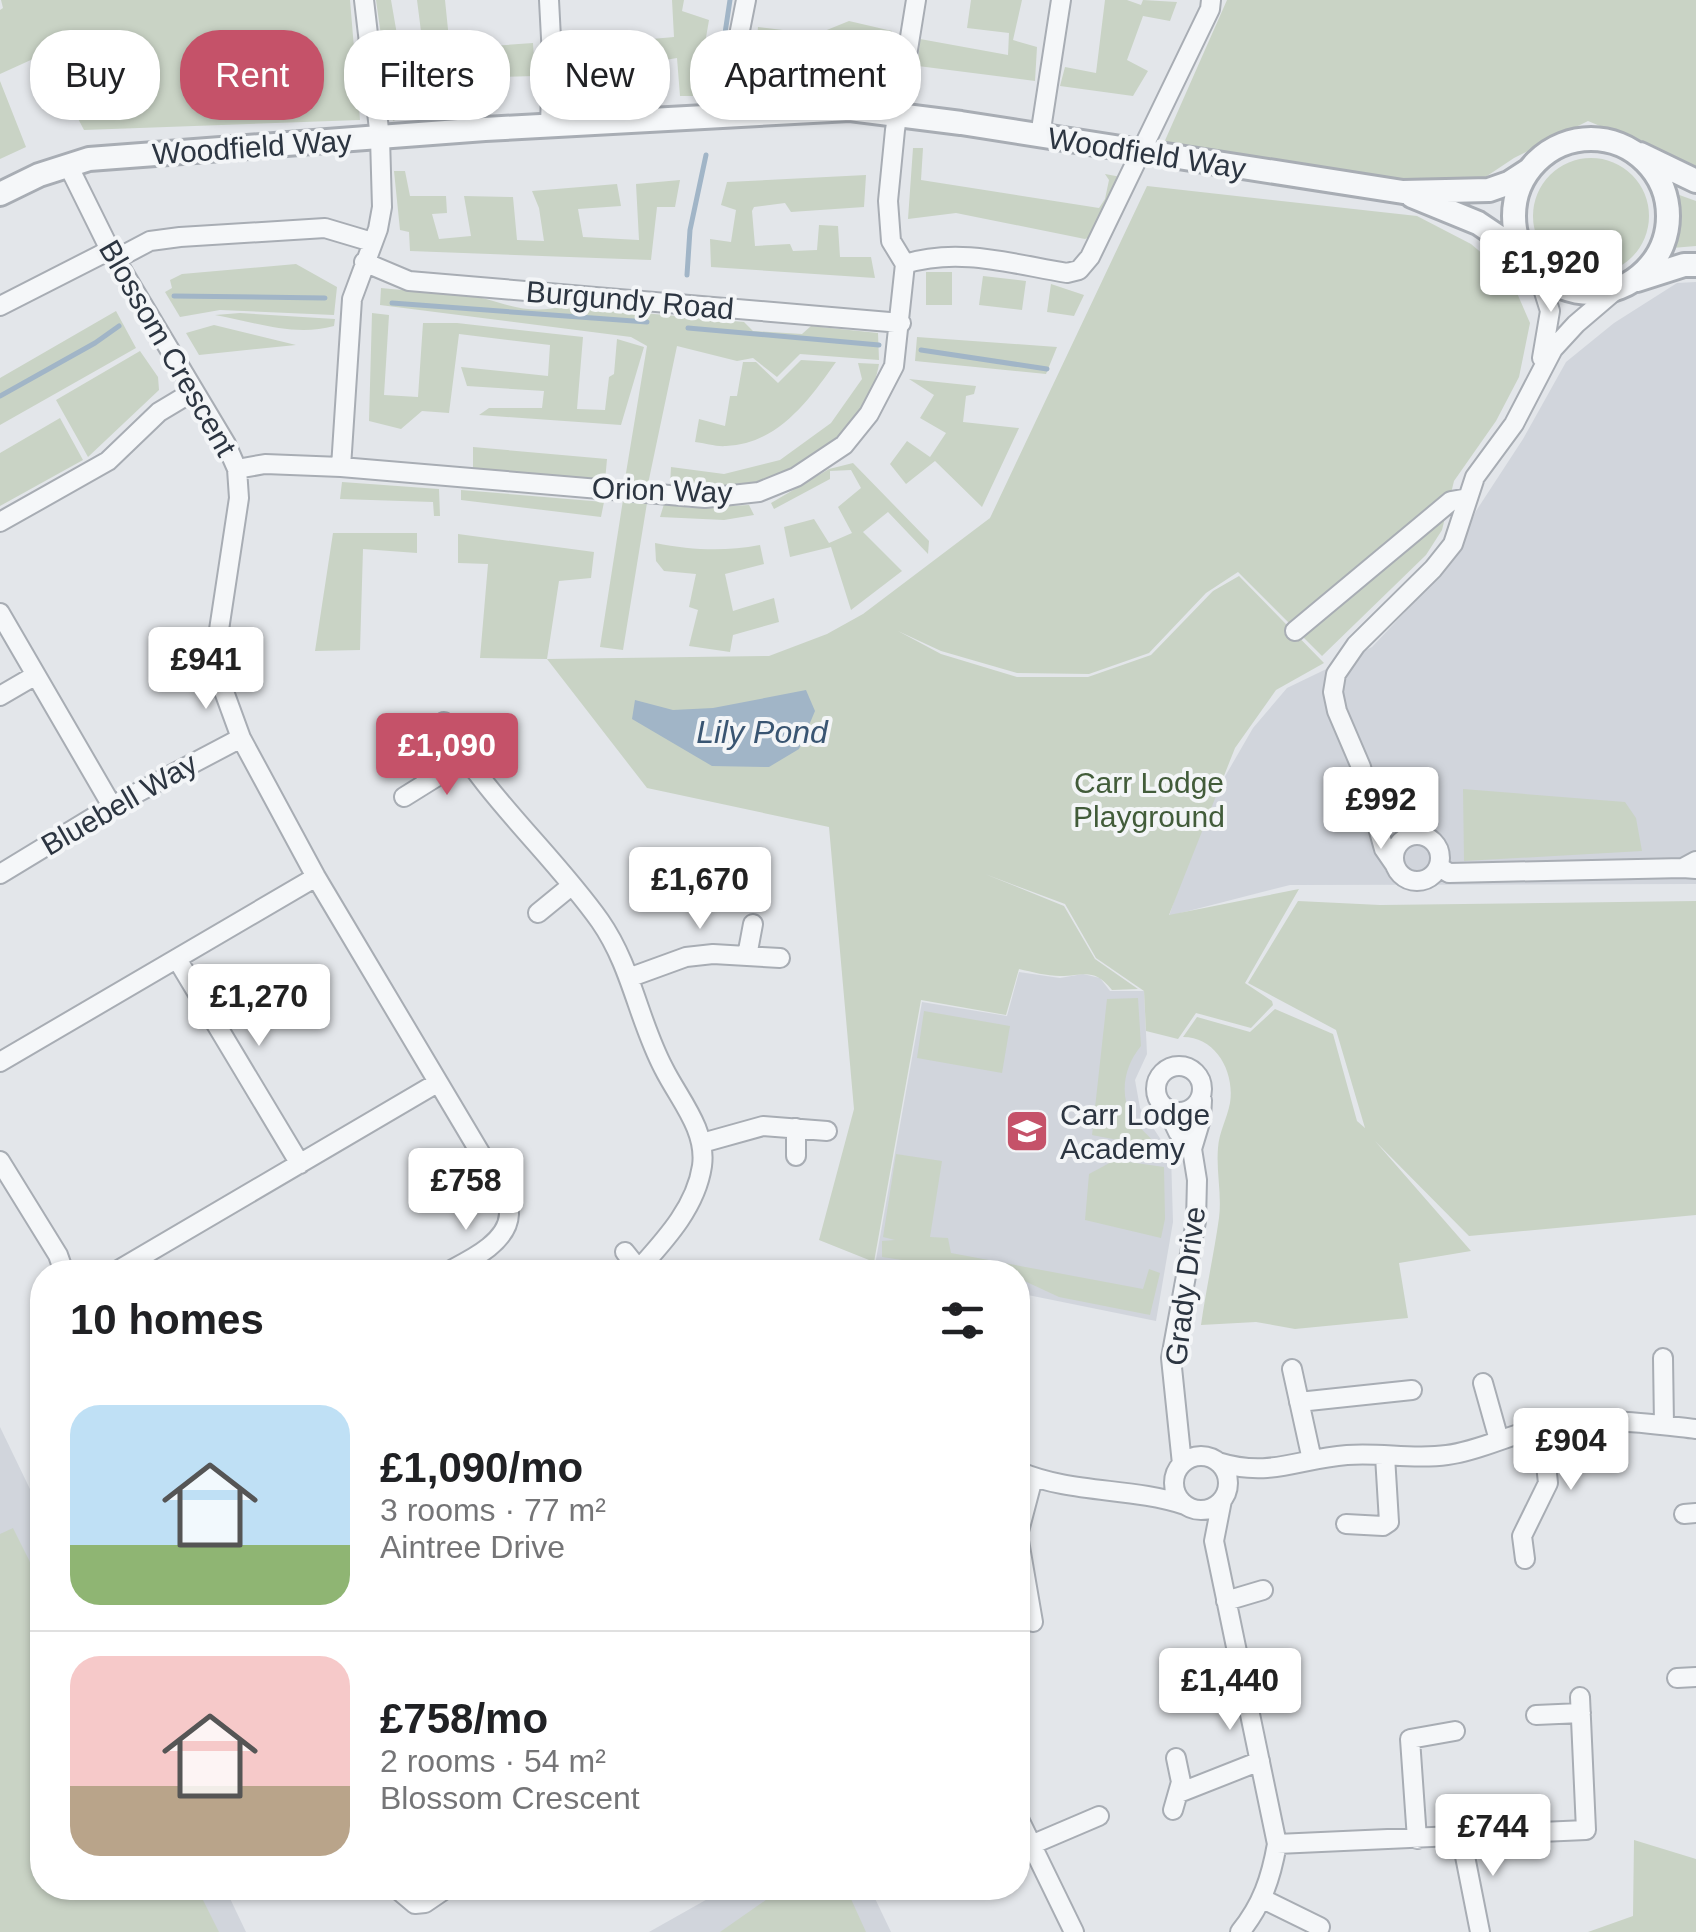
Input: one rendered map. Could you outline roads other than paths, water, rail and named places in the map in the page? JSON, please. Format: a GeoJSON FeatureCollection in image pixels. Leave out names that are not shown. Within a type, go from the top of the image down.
{"type":"FeatureCollection","features":[{"type":"Feature","properties":{"kind":"street"},"geometry":{"type":"LineString","coordinates":[[341,467],[352,299],[378,230],[382,207],[380,138],[364,0]]}},
{"type":"Feature","properties":{"kind":"street"},"geometry":{"type":"LineString","coordinates":[[549,0],[550,126]]}},
{"type":"Feature","properties":{"kind":"street"},"geometry":{"type":"LineString","coordinates":[[740,30],[746,0]]}},
{"type":"Feature","properties":{"kind":"street","name":"Orion Way"},"geometry":{"type":"LineString","coordinates":[[911,30],[916,0]]}},
{"type":"Feature","properties":{"kind":"street"},"geometry":{"type":"LineString","coordinates":[[1040,136],[1061,0]]}},
{"type":"Feature","properties":{"kind":"street"},"geometry":{"type":"LineString","coordinates":[[904,264],[931,256],[961,254],[1067,274],[1079,270],[1090,257],[1211,0]]}},
{"type":"Feature","properties":{"kind":"street","name":"Woodfield Way"},"geometry":{"type":"LineString","coordinates":[[0,194],[68,164],[108,157],[690,118]]}},
{"type":"Feature","properties":{"kind":"street","name":"Woodfield Way"},"geometry":{"type":"LineString","coordinates":[[921,118],[1403,192],[1488,190],[1529,170]]}},
{"type":"Feature","properties":{"kind":"street","name":"Orion Way"},"geometry":{"type":"LineString","coordinates":[[237,469],[265,464],[341,467],[705,498],[759,492],[796,477],[844,445],[870,414],[894,366],[904,264],[891,241],[888,201],[897,120]]}},
{"type":"Feature","properties":{"kind":"street"},"geometry":{"type":"LineString","coordinates":[[1536,383],[1550,311],[1517,239],[1514,212],[1517,194],[1529,170],[1545,155],[1570,142],[1597,139],[1628,148],[1696,180]]}},
{"type":"Feature","properties":{"kind":"street"},"geometry":{"type":"LineString","coordinates":[[1377,816],[1390,830],[1426,836],[1436,844],[1441,859],[1439,867],[1426,880],[1413,881],[1400,873],[1384,849],[1377,816],[1337,711],[1333,692],[1336,674],[1356,645],[1434,569],[1453,544],[1476,477],[1514,424],[1553,348],[1576,324],[1650,266],[1664,242],[1668,222],[1665,194],[1649,165],[1628,148]]}},
{"type":"Feature","properties":{"kind":"street","name":"Blossom Crescent"},"geometry":{"type":"LineString","coordinates":[[68,164],[113,255],[226,444],[237,469],[239,498],[217,643],[222,686],[240,738],[316,876],[503,1191],[509,1216],[499,1237],[470,1260]]}},
{"type":"Feature","properties":{"kind":"street","name":"Woodfield Way"},"geometry":{"type":"LineString","coordinates":[[1403,192],[1478,222],[1531,263]]}},
{"type":"Feature","properties":{"kind":"street"},"geometry":{"type":"LineString","coordinates":[[0,306],[150,242],[325,228],[372,242]]}},
{"type":"Feature","properties":{"kind":"street","name":"Burgundy Road"},"geometry":{"type":"LineString","coordinates":[[364,262],[408,282],[900,323]]}},
{"type":"Feature","properties":{"kind":"street"},"geometry":{"type":"LineString","coordinates":[[1531,263],[1561,287],[1594,294],[1684,265],[1696,265]]}},
{"type":"Feature","properties":{"kind":"street"},"geometry":{"type":"LineString","coordinates":[[0,522],[108,460],[160,412],[194,390]]}},
{"type":"Feature","properties":{"kind":"street"},"geometry":{"type":"LineString","coordinates":[[1294,631],[1450,501],[1468,498]]}},
{"type":"Feature","properties":{"kind":"street"},"geometry":{"type":"LineString","coordinates":[[0,613],[112,806]]}},
{"type":"Feature","properties":{"kind":"street"},"geometry":{"type":"LineString","coordinates":[[0,696],[36,675]]}},
{"type":"Feature","properties":{"kind":"street"},"geometry":{"type":"LineString","coordinates":[[444,722],[465,760],[599,920],[631,978],[662,1067],[702,1143],[698,1186],[649,1260]]}},
{"type":"Feature","properties":{"kind":"street","name":"Bluebell Way"},"geometry":{"type":"LineString","coordinates":[[0,874],[112,806],[240,738]]}},
{"type":"Feature","properties":{"kind":"street"},"geometry":{"type":"LineString","coordinates":[[404,797],[465,760]]}},
{"type":"Feature","properties":{"kind":"street"},"geometry":{"type":"LineString","coordinates":[[1395,865],[1399,843],[1414,834]]}},
{"type":"Feature","properties":{"kind":"street"},"geometry":{"type":"LineString","coordinates":[[1439,867],[1449,873],[1692,866]]}},
{"type":"Feature","properties":{"kind":"street"},"geometry":{"type":"LineString","coordinates":[[0,1062],[316,876]]}},
{"type":"Feature","properties":{"kind":"street"},"geometry":{"type":"LineString","coordinates":[[538,913],[571,886]]}},
{"type":"Feature","properties":{"kind":"street"},"geometry":{"type":"LineString","coordinates":[[747,956],[753,924]]}},
{"type":"Feature","properties":{"kind":"street"},"geometry":{"type":"LineString","coordinates":[[631,978],[686,957],[712,954],[780,958]]}},
{"type":"Feature","properties":{"kind":"street"},"geometry":{"type":"LineString","coordinates":[[177,959],[300,1164]]}},
{"type":"Feature","properties":{"kind":"street"},"geometry":{"type":"LineString","coordinates":[[1186,1065],[1201,1081],[1202,1100],[1186,1112],[1167,1109],[1156,1094],[1156,1084],[1166,1067],[1186,1065]]}},
{"type":"Feature","properties":{"kind":"street"},"geometry":{"type":"LineString","coordinates":[[136,1260],[437,1082]]}},
{"type":"Feature","properties":{"kind":"street","name":"Grady Drive"},"geometry":{"type":"LineString","coordinates":[[1180,1467],[1171,1358],[1196,1221],[1197,1180],[1192,1149],[1202,1100]]}},
{"type":"Feature","properties":{"kind":"street","name":"Grady Drive"},"geometry":{"type":"LineString","coordinates":[[1167,1109],[1192,1149]]}},
{"type":"Feature","properties":{"kind":"street"},"geometry":{"type":"LineString","coordinates":[[702,1143],[764,1126],[826,1131]]}},
{"type":"Feature","properties":{"kind":"street"},"geometry":{"type":"LineString","coordinates":[[796,1128],[796,1156]]}},
{"type":"Feature","properties":{"kind":"street"},"geometry":{"type":"LineString","coordinates":[[0,1160],[60,1260]]}},
{"type":"Feature","properties":{"kind":"street"},"geometry":{"type":"LineString","coordinates":[[625,1252],[631,1260]]}},
{"type":"Feature","properties":{"kind":"street"},"geometry":{"type":"LineString","coordinates":[[1663,1358],[1664,1426]]}},
{"type":"Feature","properties":{"kind":"street"},"geometry":{"type":"LineString","coordinates":[[1292,1369],[1312,1460]]}},
{"type":"Feature","properties":{"kind":"street"},"geometry":{"type":"LineString","coordinates":[[1483,1384],[1499,1440]]}},
{"type":"Feature","properties":{"kind":"street"},"geometry":{"type":"LineString","coordinates":[[1299,1402],[1412,1390]]}},
{"type":"Feature","properties":{"kind":"street"},"geometry":{"type":"LineString","coordinates":[[1030,1476],[1104,1492],[1141,1492],[1209,1509],[1260,1471],[1312,1460],[1350,1454],[1450,1455],[1542,1427],[1586,1420],[1628,1420],[1696,1429]]}},
{"type":"Feature","properties":{"kind":"street"},"geometry":{"type":"LineString","coordinates":[[1178,1422],[1226,1473],[1214,1541],[1277,1844],[1263,1899],[1240,1932]]}},
{"type":"Feature","properties":{"kind":"street"},"geometry":{"type":"LineString","coordinates":[[1525,1559],[1522,1536],[1548,1484],[1542,1427]]}},
{"type":"Feature","properties":{"kind":"street"},"geometry":{"type":"LineString","coordinates":[[1141,1492],[1198,1456],[1260,1471]]}},
{"type":"Feature","properties":{"kind":"street"},"geometry":{"type":"LineString","coordinates":[[1346,1524],[1383,1526],[1390,1522],[1385,1456]]}},
{"type":"Feature","properties":{"kind":"street"},"geometry":{"type":"LineString","coordinates":[[1180,1467],[1174,1487],[1214,1541]]}},
{"type":"Feature","properties":{"kind":"street"},"geometry":{"type":"LineString","coordinates":[[1226,1601],[1263,1590]]}},
{"type":"Feature","properties":{"kind":"street"},"geometry":{"type":"LineString","coordinates":[[1030,1605],[1033,1622]]}},
{"type":"Feature","properties":{"kind":"street"},"geometry":{"type":"LineString","coordinates":[[1277,1844],[1586,1830],[1580,1705],[1536,1715]]}},
{"type":"Feature","properties":{"kind":"street"},"geometry":{"type":"LineString","coordinates":[[1418,1840],[1410,1739],[1455,1731]]}},
{"type":"Feature","properties":{"kind":"street"},"geometry":{"type":"LineString","coordinates":[[1176,1758],[1181,1782],[1176,1802],[1260,1761]]}},
{"type":"Feature","properties":{"kind":"street"},"geometry":{"type":"LineString","coordinates":[[1032,1845],[1098,1816]]}},
{"type":"Feature","properties":{"kind":"street"},"geometry":{"type":"LineString","coordinates":[[1460,1836],[1480,1932]]}},
{"type":"Feature","properties":{"kind":"street"},"geometry":{"type":"LineString","coordinates":[[1030,1841],[1074,1932]]}},
{"type":"Feature","properties":{"kind":"street"},"geometry":{"type":"LineString","coordinates":[[1263,1899],[1320,1927]]}},
{"type":"Feature","properties":{"kind":"water","name":"Lily Pond"},"geometry":{"type":"Polygon","coordinates":[[[806,690],[815,711],[799,749],[769,767],[712,766],[632,719],[635,700],[673,710],[713,708],[806,690]]]}},
{"type":"Feature","properties":{"kind":"waterway"},"geometry":{"type":"LineString","coordinates":[[725,30],[730,0]]}},
{"type":"Feature","properties":{"kind":"waterway"},"geometry":{"type":"LineString","coordinates":[[687,275],[690,230],[706,155]]}},
{"type":"Feature","properties":{"kind":"waterway"},"geometry":{"type":"LineString","coordinates":[[174,296],[325,298]]}},
{"type":"Feature","properties":{"kind":"waterway"},"geometry":{"type":"LineString","coordinates":[[392,303],[647,322]]}},
{"type":"Feature","properties":{"kind":"waterway"},"geometry":{"type":"LineString","coordinates":[[0,396],[119,326]]}},
{"type":"Feature","properties":{"kind":"waterway"},"geometry":{"type":"LineString","coordinates":[[688,328],[879,345]]}},
{"type":"Feature","properties":{"kind":"waterway"},"geometry":{"type":"LineString","coordinates":[[921,350],[1047,369]]}},
{"type":"Feature","properties":{"kind":"place","name":"Carr Lodge Academy"},"geometry":{"type":"Point","coordinates":[1027,1131]}},
{"type":"Feature","properties":{"kind":"park label","name":"Carr Lodge Playground"},"geometry":{"type":"Point","coordinates":[1149,799]}}]}
